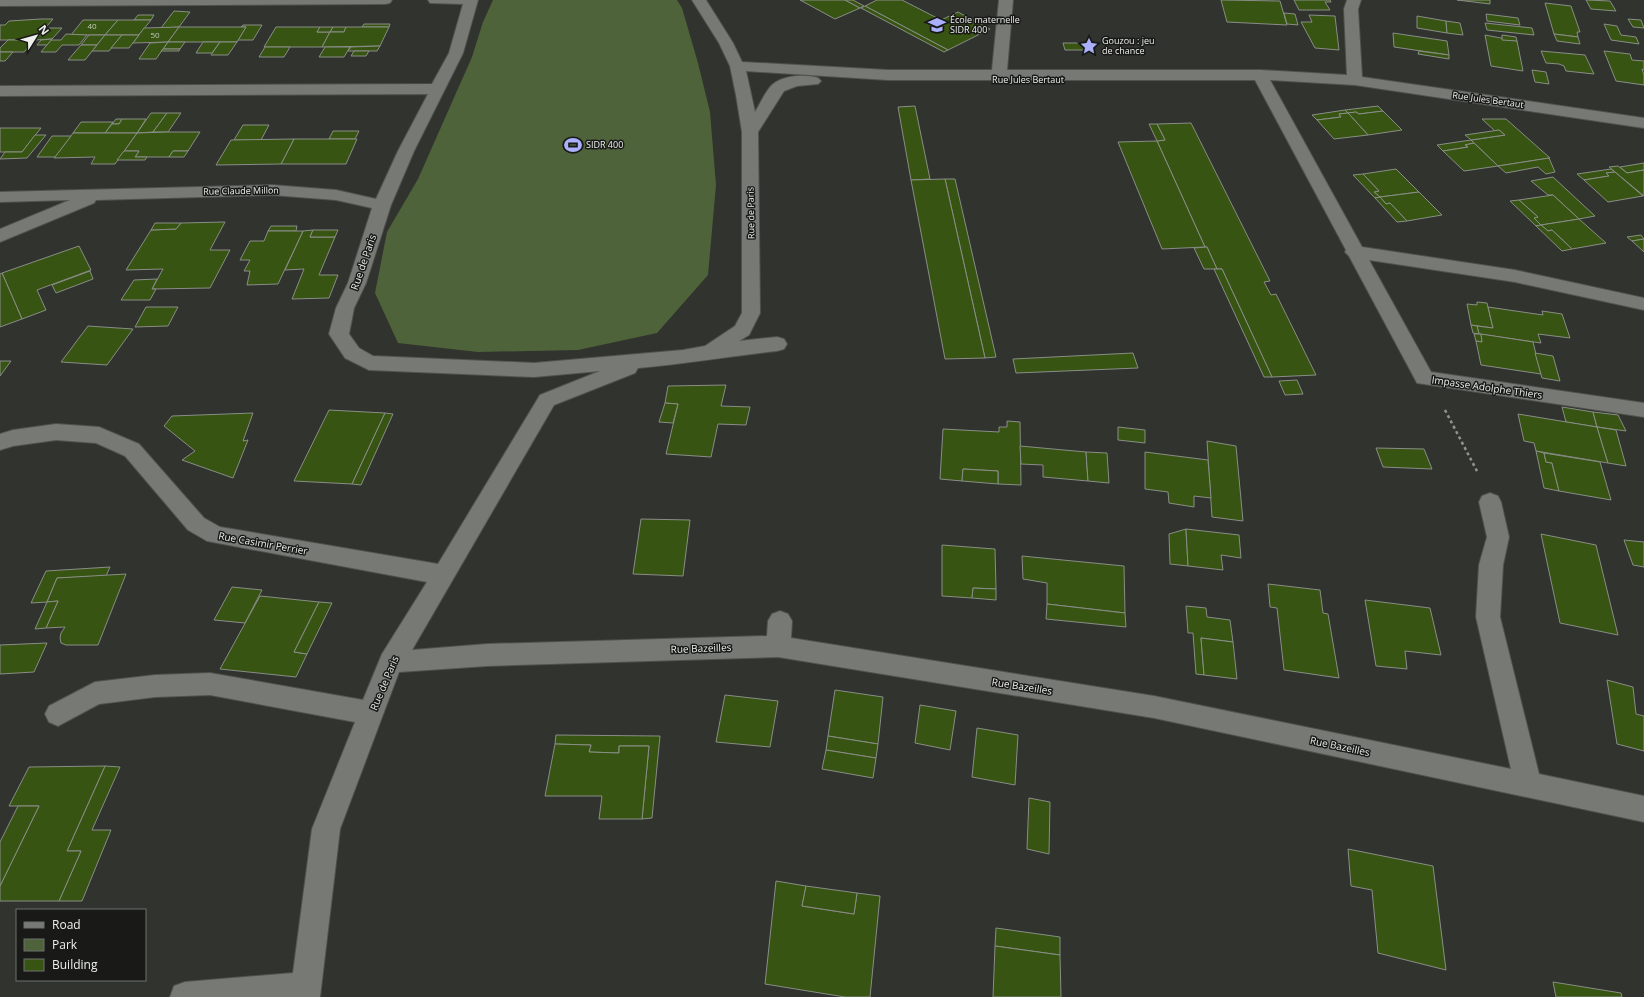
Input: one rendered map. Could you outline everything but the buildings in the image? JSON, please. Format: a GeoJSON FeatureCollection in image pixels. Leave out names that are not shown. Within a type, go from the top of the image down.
{"type":"FeatureCollection","features":[{"type":"Feature","properties":{"kind":"street"},"geometry":{"type":"LineString","coordinates":[[0,2],[385,0]]}},
{"type":"Feature","properties":{"kind":"street"},"geometry":{"type":"LineString","coordinates":[[435,0],[471,0]]}},
{"type":"Feature","properties":{"kind":"street","name":"Rue de Paris"},"geometry":{"type":"LineString","coordinates":[[471,0],[456,53],[406,151],[382,205],[357,283],[345,308],[339,334],[352,353],[369,363],[534,370],[644,362],[710,352],[742,330],[751,313],[750,132],[738,66],[726,43],[699,0]]}},
{"type":"Feature","properties":{"kind":"street"},"geometry":{"type":"LineString","coordinates":[[998,78],[1006,0]]}},
{"type":"Feature","properties":{"kind":"street"},"geometry":{"type":"LineString","coordinates":[[1354,0],[1351,9],[1355,80]]}},
{"type":"Feature","properties":{"kind":"street","name":"Rue Jules Bertaut"},"geometry":{"type":"LineString","coordinates":[[738,66],[888,75],[998,78],[1163,81],[1261,77],[1355,80],[1644,122]]}},
{"type":"Feature","properties":{"kind":"street","name":"Impasse Adolphe Thiers"},"geometry":{"type":"LineString","coordinates":[[1261,77],[1354,252],[1424,378],[1644,410]]}},
{"type":"Feature","properties":{"kind":"street","name":"Rue Jules Bertaut"},"geometry":{"type":"LineString","coordinates":[[750,132],[778,88],[796,81],[998,78]]}},
{"type":"Feature","properties":{"kind":"street"},"geometry":{"type":"LineString","coordinates":[[0,91],[438,89]]}},
{"type":"Feature","properties":{"kind":"street","name":"Rue Claude Millon"},"geometry":{"type":"LineString","coordinates":[[0,197],[272,190],[336,196],[382,205]]}},
{"type":"Feature","properties":{"kind":"street","name":"Rue Claude Millon"},"geometry":{"type":"LineString","coordinates":[[0,236],[98,194]]}},
{"type":"Feature","properties":{"kind":"street"},"geometry":{"type":"LineString","coordinates":[[1354,252],[1481,268],[1558,284],[1618,300],[1644,304]]}},
{"type":"Feature","properties":{"kind":"street"},"geometry":{"type":"LineString","coordinates":[[710,352],[778,344]]}},
{"type":"Feature","properties":{"kind":"street","name":"Rue de Paris"},"geometry":{"type":"LineString","coordinates":[[306,992],[326,829],[391,662],[547,400],[644,362]]}},
{"type":"Feature","properties":{"kind":"street"},"geometry":{"type":"LineString","coordinates":[[534,370],[543,383],[547,400]]}},
{"type":"Feature","properties":{"kind":"street","name":"Rue Casimir Perrier"},"geometry":{"type":"LineString","coordinates":[[0,442],[13,438],[56,432],[99,435],[132,450],[196,524],[215,535],[444,575]]}},
{"type":"Feature","properties":{"kind":"street"},"geometry":{"type":"LineString","coordinates":[[1490,502],[1498,537],[1491,565],[1488,617],[1528,785]]}},
{"type":"Feature","properties":{"kind":"street"},"geometry":{"type":"LineString","coordinates":[[778,646],[780,622]]}},
{"type":"Feature","properties":{"kind":"street","name":"Rue Bazeilles"},"geometry":{"type":"LineString","coordinates":[[391,662],[487,655],[778,646],[1154,707],[1644,809]]}},
{"type":"Feature","properties":{"kind":"street"},"geometry":{"type":"LineString","coordinates":[[58,714],[95,693],[155,686],[210,684],[371,713]]}},
{"type":"Feature","properties":{"kind":"street"},"geometry":{"type":"LineString","coordinates":[[185,997],[306,992]]}},
{"type":"Feature","properties":{"kind":"path"},"geometry":{"type":"LineString","coordinates":[[1424,378],[1444,407],[1458,433],[1472,460],[1490,502]]}},
{"type":"Feature","properties":{"kind":"green space","name":"SIDR 400"},"geometry":{"type":"Polygon","coordinates":[[[493,0],[677,0],[682,8],[710,112],[716,185],[708,275],[657,333],[578,350],[478,352],[398,343],[375,293],[387,232],[418,179],[472,57],[483,22],[493,0]]]}},
{"type":"Feature","properties":{"kind":"place","name":"École maternelle SIDR 400"},"geometry":{"type":"Point","coordinates":[937,25]}},
{"type":"Feature","properties":{"kind":"place","name":"Gouzou : jeu de chance"},"geometry":{"type":"Point","coordinates":[1089,46]}},
{"type":"Feature","properties":{"kind":"place","name":"SIDR 400"},"geometry":{"type":"Point","coordinates":[573,145]}}]}
